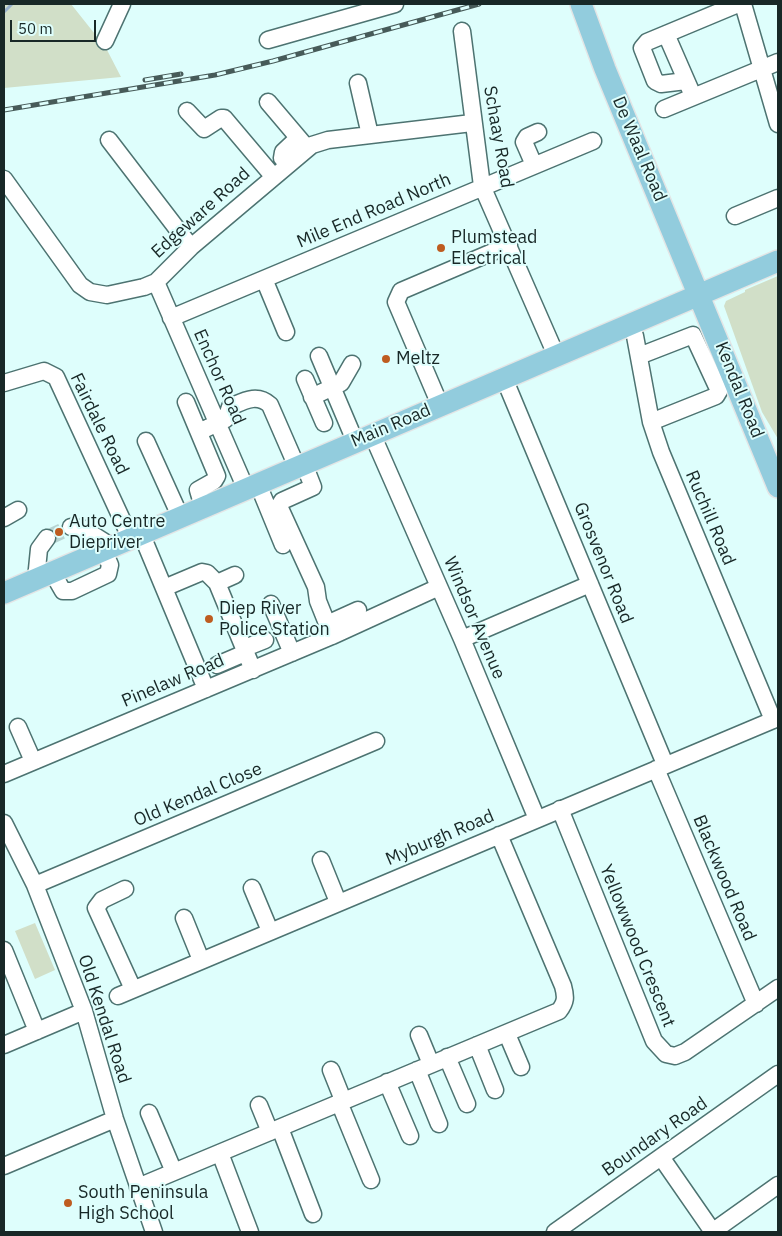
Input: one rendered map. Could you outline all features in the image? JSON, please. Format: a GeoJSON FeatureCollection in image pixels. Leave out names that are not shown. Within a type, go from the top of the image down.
{"type":"FeatureCollection","features":[{"type":"Feature","properties":{"kind":"main road","name":"De Waal Road"},"geometry":{"type":"LineString","coordinates":[[581,4],[671,228],[700,294]]}},
{"type":"Feature","properties":{"kind":"main road","name":"Main Road"},"geometry":{"type":"LineString","coordinates":[[6,588],[44,575],[556,355],[778,262]]}},
{"type":"Feature","properties":{"kind":"main road","name":"Kendal Road"},"geometry":{"type":"LineString","coordinates":[[700,294],[778,486]]}},
{"type":"Feature","properties":{"kind":"street"},"geometry":{"type":"LineString","coordinates":[[105,41],[122,4]]}},
{"type":"Feature","properties":{"kind":"street"},"geometry":{"type":"LineString","coordinates":[[268,40],[360,8],[395,4]]}},
{"type":"Feature","properties":{"kind":"street"},"geometry":{"type":"LineString","coordinates":[[686,81],[658,83],[652,76],[642,48],[647,42],[738,4]]}},
{"type":"Feature","properties":{"kind":"street"},"geometry":{"type":"LineString","coordinates":[[743,4],[778,124]]}},
{"type":"Feature","properties":{"kind":"street","name":"Schaay Road"},"geometry":{"type":"LineString","coordinates":[[462,32],[472,123],[482,186],[556,355]]}},
{"type":"Feature","properties":{"kind":"street"},"geometry":{"type":"LineString","coordinates":[[666,34],[694,98]]}},
{"type":"Feature","properties":{"kind":"street"},"geometry":{"type":"LineString","coordinates":[[664,109],[778,62]]}},
{"type":"Feature","properties":{"kind":"street"},"geometry":{"type":"LineString","coordinates":[[358,83],[370,135]]}},
{"type":"Feature","properties":{"kind":"street"},"geometry":{"type":"LineString","coordinates":[[268,102],[292,127],[302,143]]}},
{"type":"Feature","properties":{"kind":"street"},"geometry":{"type":"LineString","coordinates":[[187,111],[204,130],[220,118],[224,118],[273,176]]}},
{"type":"Feature","properties":{"kind":"street","name":"Edgeware Road"},"geometry":{"type":"LineString","coordinates":[[4,179],[84,290],[107,295],[144,287],[156,282],[191,247],[287,164],[302,143],[472,123]]}},
{"type":"Feature","properties":{"kind":"street"},"geometry":{"type":"LineString","coordinates":[[534,165],[524,142],[527,137],[538,132]]}},
{"type":"Feature","properties":{"kind":"street"},"geometry":{"type":"LineString","coordinates":[[109,140],[191,247]]}},
{"type":"Feature","properties":{"kind":"street","name":"Mile End Road North"},"geometry":{"type":"LineString","coordinates":[[171,318],[593,141]]}},
{"type":"Feature","properties":{"kind":"street"},"geometry":{"type":"LineString","coordinates":[[735,216],[778,198]]}},
{"type":"Feature","properties":{"kind":"street"},"geometry":{"type":"LineString","coordinates":[[440,405],[396,302],[397,296],[401,290],[509,245]]}},
{"type":"Feature","properties":{"kind":"street"},"geometry":{"type":"LineString","coordinates":[[264,279],[286,332]]}},
{"type":"Feature","properties":{"kind":"street","name":"Enchor Road"},"geometry":{"type":"LineString","coordinates":[[156,282],[217,424],[283,545]]}},
{"type":"Feature","properties":{"kind":"street","name":"Ruchill Road"},"geometry":{"type":"LineString","coordinates":[[630,324],[639,356],[652,422],[661,452],[776,719]]}},
{"type":"Feature","properties":{"kind":"street"},"geometry":{"type":"LineString","coordinates":[[639,356],[694,334],[719,393],[652,422]]}},
{"type":"Feature","properties":{"kind":"street","name":"Windsor Avenue"},"geometry":{"type":"LineString","coordinates":[[319,356],[332,388],[364,438],[440,587],[536,819]]}},
{"type":"Feature","properties":{"kind":"street"},"geometry":{"type":"LineString","coordinates":[[312,396],[332,388],[343,381],[352,364]]}},
{"type":"Feature","properties":{"kind":"street","name":"Fairdale Road"},"geometry":{"type":"LineString","coordinates":[[4,383],[44,371],[56,377],[164,588],[206,689]]}},
{"type":"Feature","properties":{"kind":"street","name":"Grosvenor Road"},"geometry":{"type":"LineString","coordinates":[[504,378],[590,584],[660,766]]}},
{"type":"Feature","properties":{"kind":"street"},"geometry":{"type":"LineString","coordinates":[[305,380],[324,423]]}},
{"type":"Feature","properties":{"kind":"street"},"geometry":{"type":"LineString","coordinates":[[199,432],[226,419],[228,408],[250,399],[262,398],[270,404],[313,487],[282,501],[279,506],[316,587],[318,601],[330,630],[358,610]]}},
{"type":"Feature","properties":{"kind":"street"},"geometry":{"type":"LineString","coordinates":[[186,402],[217,476],[214,481],[198,490],[203,507]]}},
{"type":"Feature","properties":{"kind":"street"},"geometry":{"type":"LineString","coordinates":[[146,441],[180,516]]}},
{"type":"Feature","properties":{"kind":"street"},"geometry":{"type":"LineString","coordinates":[[71,527],[84,529],[107,548]]}},
{"type":"Feature","properties":{"kind":"street"},"geometry":{"type":"LineString","coordinates":[[44,575],[39,549],[47,538]]}},
{"type":"Feature","properties":{"kind":"street"},"geometry":{"type":"LineString","coordinates":[[164,588],[205,572],[217,583],[253,670]]}},
{"type":"Feature","properties":{"kind":"street"},"geometry":{"type":"LineString","coordinates":[[217,583],[235,575]]}},
{"type":"Feature","properties":{"kind":"street"},"geometry":{"type":"LineString","coordinates":[[462,639],[590,584]]}},
{"type":"Feature","properties":{"kind":"street","name":"Pinelaw Road"},"geometry":{"type":"LineString","coordinates":[[4,774],[292,653],[330,630],[440,587]]}},
{"type":"Feature","properties":{"kind":"street"},"geometry":{"type":"LineString","coordinates":[[271,604],[292,653]]}},
{"type":"Feature","properties":{"kind":"street"},"geometry":{"type":"LineString","coordinates":[[217,665],[265,640]]}},
{"type":"Feature","properties":{"kind":"street","name":"Myburgh Road"},"geometry":{"type":"LineString","coordinates":[[125,889],[102,900],[96,908],[125,992],[660,766],[776,719]]}},
{"type":"Feature","properties":{"kind":"street"},"geometry":{"type":"LineString","coordinates":[[18,727],[33,761]]}},
{"type":"Feature","properties":{"kind":"street","name":"Old Kendal Close"},"geometry":{"type":"LineString","coordinates":[[35,885],[376,742]]}},
{"type":"Feature","properties":{"kind":"street","name":"Blackwood Road"},"geometry":{"type":"LineString","coordinates":[[660,766],[756,1004]]}},
{"type":"Feature","properties":{"kind":"street","name":"Yellowwood Crescent"},"geometry":{"type":"LineString","coordinates":[[560,809],[654,1042],[660,1050],[675,1056],[685,1052],[778,988]]}},
{"type":"Feature","properties":{"kind":"street","name":"Old Kendal Road"},"geometry":{"type":"LineString","coordinates":[[4,823],[35,885],[84,1011],[115,1119],[154,1232]]}},
{"type":"Feature","properties":{"kind":"street"},"geometry":{"type":"LineString","coordinates":[[138,1187],[447,1057],[560,1012],[566,997],[499,835]]}},
{"type":"Feature","properties":{"kind":"street"},"geometry":{"type":"LineString","coordinates":[[321,860],[338,902]]}},
{"type":"Feature","properties":{"kind":"street"},"geometry":{"type":"LineString","coordinates":[[252,888],[270,931]]}},
{"type":"Feature","properties":{"kind":"street"},"geometry":{"type":"LineString","coordinates":[[184,918],[201,960]]}},
{"type":"Feature","properties":{"kind":"street"},"geometry":{"type":"LineString","coordinates":[[4,950],[37,1031]]}},
{"type":"Feature","properties":{"kind":"street"},"geometry":{"type":"LineString","coordinates":[[4,1045],[84,1011]]}},
{"type":"Feature","properties":{"kind":"street"},"geometry":{"type":"LineString","coordinates":[[507,1034],[521,1067]]}},
{"type":"Feature","properties":{"kind":"street"},"geometry":{"type":"LineString","coordinates":[[419,1035],[424,1067],[439,1124]]}},
{"type":"Feature","properties":{"kind":"street"},"geometry":{"type":"LineString","coordinates":[[477,1045],[495,1090]]}},
{"type":"Feature","properties":{"kind":"street"},"geometry":{"type":"LineString","coordinates":[[447,1057],[467,1104]]}},
{"type":"Feature","properties":{"kind":"street"},"geometry":{"type":"LineString","coordinates":[[331,1070],[371,1180]]}},
{"type":"Feature","properties":{"kind":"street","name":"Boundary Road"},"geometry":{"type":"LineString","coordinates":[[554,1232],[778,1074]]}},
{"type":"Feature","properties":{"kind":"street"},"geometry":{"type":"LineString","coordinates":[[387,1082],[410,1136]]}},
{"type":"Feature","properties":{"kind":"street"},"geometry":{"type":"LineString","coordinates":[[259,1105],[275,1130],[313,1214]]}},
{"type":"Feature","properties":{"kind":"street"},"geometry":{"type":"LineString","coordinates":[[150,1113],[174,1172]]}},
{"type":"Feature","properties":{"kind":"street"},"geometry":{"type":"LineString","coordinates":[[4,1166],[115,1119]]}},
{"type":"Feature","properties":{"kind":"street"},"geometry":{"type":"LineString","coordinates":[[220,1153],[250,1232]]}},
{"type":"Feature","properties":{"kind":"street"},"geometry":{"type":"LineString","coordinates":[[661,1157],[713,1232],[778,1186]]}},
{"type":"Feature","properties":{"kind":"green space"},"geometry":{"type":"Polygon","coordinates":[[[4,4],[71,4],[106,48],[121,77],[4,88],[4,4]]]}},
{"type":"Feature","properties":{"kind":"green space"},"geometry":{"type":"Polygon","coordinates":[[[778,276],[778,439],[762,412],[724,306],[726,301],[745,292],[745,290],[778,276]]]}},
{"type":"Feature","properties":{"kind":"green space"},"geometry":{"type":"Polygon","coordinates":[[[35,923],[55,970],[35,979],[15,931],[35,923]]]}},
{"type":"Feature","properties":{"kind":"waterway"},"geometry":{"type":"LineString","coordinates":[[4,12],[12,4]]}},
{"type":"Feature","properties":{"kind":"tunnel"},"geometry":{"type":"LineString","coordinates":[[47,538],[71,527]]}},
{"type":"Feature","properties":{"kind":"railway"},"geometry":{"type":"LineString","coordinates":[[4,110],[215,75],[273,61],[479,4]]}},
{"type":"Feature","properties":{"kind":"railway"},"geometry":{"type":"LineString","coordinates":[[145,80],[181,74]]}},
{"type":"Feature","properties":{"kind":"place","name":"Plumstead Electrical"},"geometry":{"type":"Point","coordinates":[441,248]}},
{"type":"Feature","properties":{"kind":"place","name":"Meltz"},"geometry":{"type":"Point","coordinates":[386,359]}},
{"type":"Feature","properties":{"kind":"place","name":"Auto Centre Diepriver"},"geometry":{"type":"Point","coordinates":[59,532]}},
{"type":"Feature","properties":{"kind":"place","name":"Diep River Police Station"},"geometry":{"type":"Point","coordinates":[209,619]}},
{"type":"Feature","properties":{"kind":"place","name":"South Peninsula High School"},"geometry":{"type":"Point","coordinates":[68,1203]}}]}
